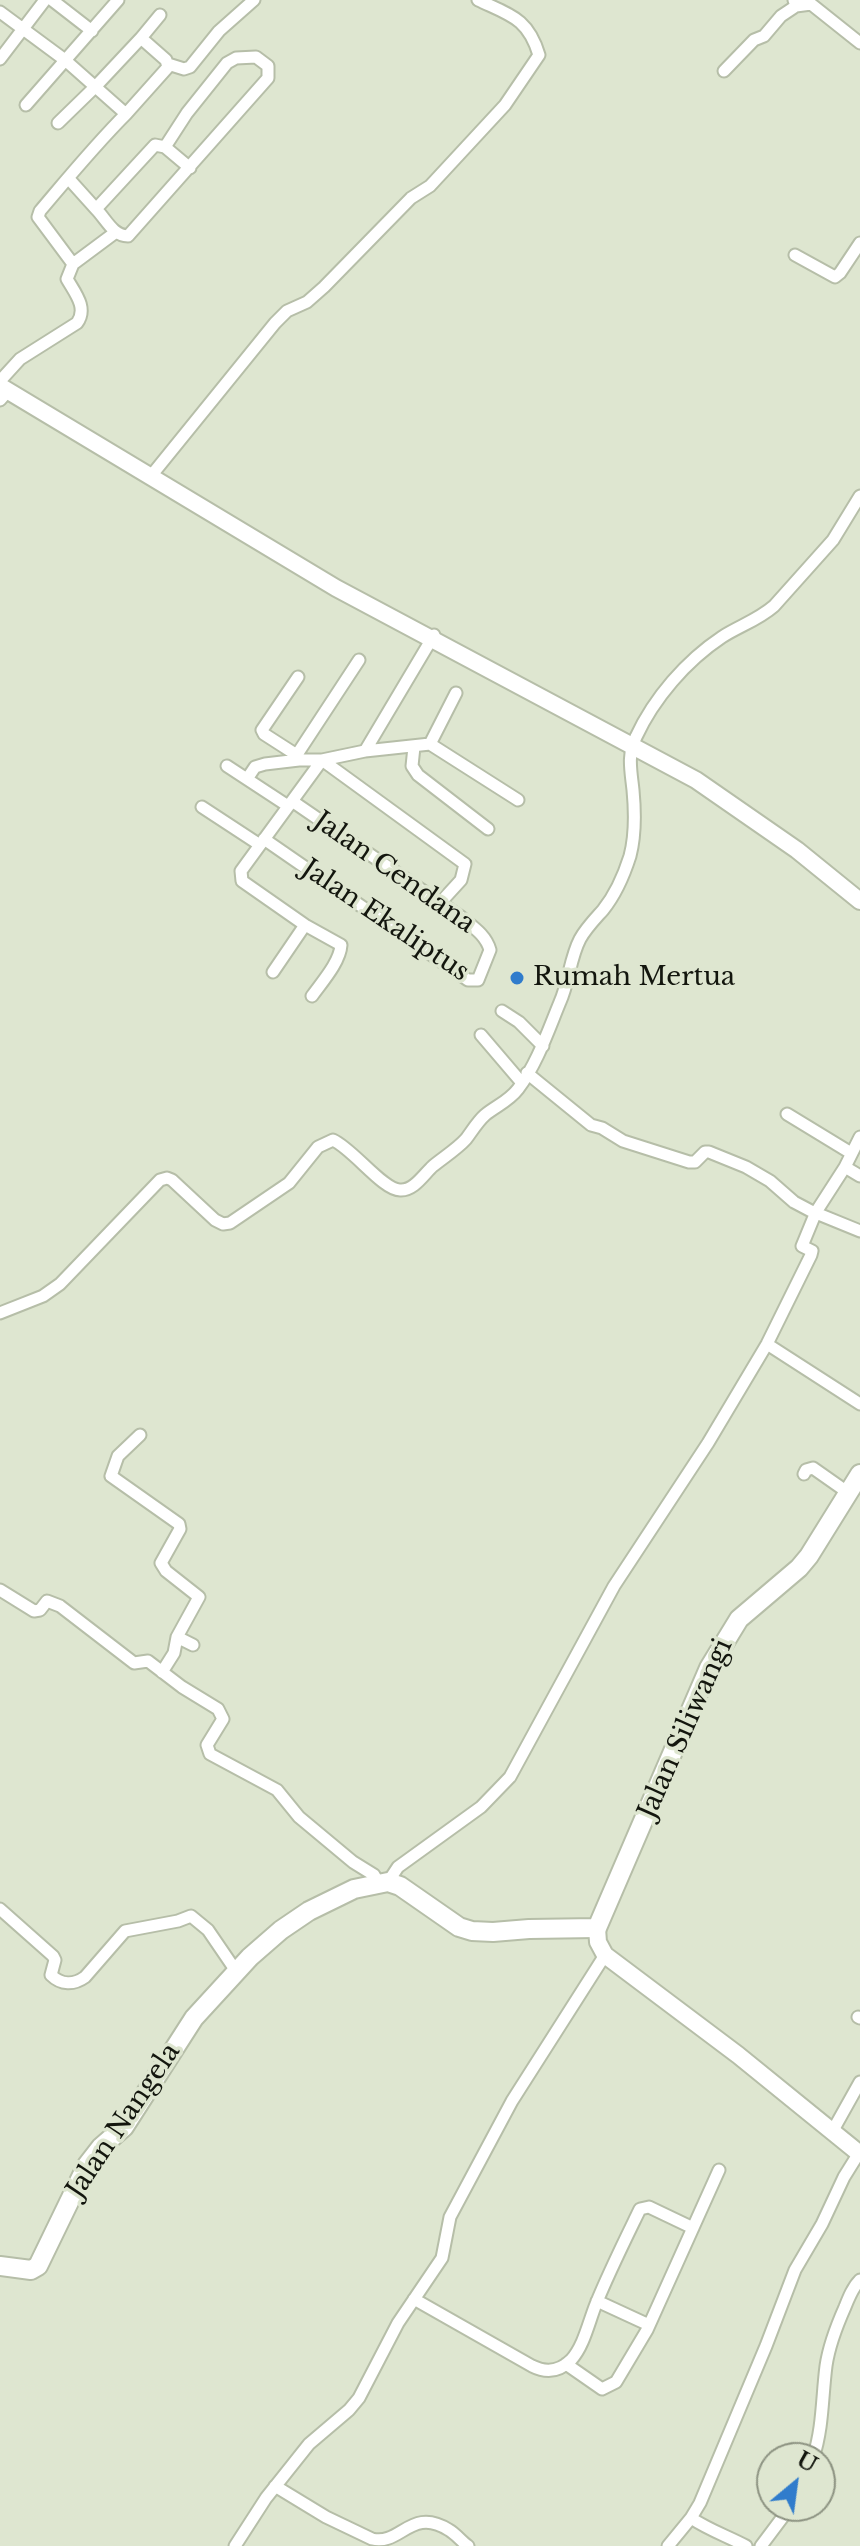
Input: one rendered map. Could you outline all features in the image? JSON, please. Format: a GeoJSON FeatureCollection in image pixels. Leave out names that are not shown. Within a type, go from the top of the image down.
{"type":"FeatureCollection","features":[{"type":"Feature","properties":{"kind":"main road","name":"Jalan Siliwangi"},"geometry":{"type":"LineString","coordinates":[[597,1928],[717,1655],[746,1611],[809,1556],[860,1474]]}},
{"type":"Feature","properties":{"kind":"main road"},"geometry":{"type":"LineString","coordinates":[[383,1882],[400,1886],[449,1921],[472,1931],[597,1928]]}},
{"type":"Feature","properties":{"kind":"main road","name":"Jalan Nangela"},"geometry":{"type":"LineString","coordinates":[[0,2266],[31,2270],[38,2266],[87,2165],[101,2147],[124,2127],[194,2018],[236,1971],[269,1939],[295,1920],[354,1889],[383,1882]]}},
{"type":"Feature","properties":{"kind":"street"},"geometry":{"type":"LineString","coordinates":[[0,59],[45,0]]}},
{"type":"Feature","properties":{"kind":"street"},"geometry":{"type":"LineString","coordinates":[[52,0],[92,31]]}},
{"type":"Feature","properties":{"kind":"street"},"geometry":{"type":"LineString","coordinates":[[26,105],[118,0]]}},
{"type":"Feature","properties":{"kind":"street"},"geometry":{"type":"LineString","coordinates":[[141,38],[168,64],[176,68],[190,67],[219,31],[254,0]]}},
{"type":"Feature","properties":{"kind":"street"},"geometry":{"type":"LineString","coordinates":[[155,471],[275,323],[287,311],[307,302],[324,287],[411,198],[430,186],[505,105],[522,81],[539,55],[535,40],[526,26],[514,16],[478,0]]}},
{"type":"Feature","properties":{"kind":"street"},"geometry":{"type":"LineString","coordinates":[[724,71],[795,3],[811,4],[860,43]]}},
{"type":"Feature","properties":{"kind":"street"},"geometry":{"type":"LineString","coordinates":[[0,12],[65,60],[126,114]]}},
{"type":"Feature","properties":{"kind":"street"},"geometry":{"type":"LineString","coordinates":[[58,123],[160,15]]}},
{"type":"Feature","properties":{"kind":"street"},"geometry":{"type":"LineString","coordinates":[[69,179],[116,232],[128,236],[268,78],[268,66],[261,58],[244,57],[227,63],[187,113],[165,147]]}},
{"type":"Feature","properties":{"kind":"street"},"geometry":{"type":"LineString","coordinates":[[73,264],[38,217],[40,211],[79,163],[166,71],[168,64]]}},
{"type":"Feature","properties":{"kind":"street"},"geometry":{"type":"LineString","coordinates":[[96,209],[153,147],[160,144],[190,168]]}},
{"type":"Feature","properties":{"kind":"street"},"geometry":{"type":"LineString","coordinates":[[2,385],[20,359],[81,318],[81,304],[67,279],[73,264],[116,232]]}},
{"type":"Feature","properties":{"kind":"street"},"geometry":{"type":"LineString","coordinates":[[795,255],[835,277],[860,243]]}},
{"type":"Feature","properties":{"kind":"street"},"geometry":{"type":"LineString","coordinates":[[2,385],[37,401],[218,512]]}},
{"type":"Feature","properties":{"kind":"street"},"geometry":{"type":"LineString","coordinates":[[2,385],[433,637],[725,790],[801,842],[860,890]]}},
{"type":"Feature","properties":{"kind":"street"},"geometry":{"type":"LineString","coordinates":[[0,1313],[43,1296],[60,1284],[160,1180],[172,1180],[215,1220],[230,1223],[289,1183],[318,1147],[333,1140],[343,1145],[387,1185],[406,1189],[464,1141],[485,1115],[503,1104],[525,1078],[543,1046],[581,938],[616,890],[631,852],[633,790],[628,768],[634,742],[655,705],[690,664],[724,636],[763,616],[774,606],[833,540],[860,496]]}},
{"type":"Feature","properties":{"kind":"street"},"geometry":{"type":"LineString","coordinates":[[365,751],[433,637]]}},
{"type":"Feature","properties":{"kind":"street"},"geometry":{"type":"LineString","coordinates":[[298,758],[359,660]]}},
{"type":"Feature","properties":{"kind":"street"},"geometry":{"type":"LineString","coordinates":[[298,677],[262,730],[298,758]]}},
{"type":"Feature","properties":{"kind":"street"},"geometry":{"type":"LineString","coordinates":[[430,744],[456,693]]}},
{"type":"Feature","properties":{"kind":"street"},"geometry":{"type":"LineString","coordinates":[[634,742],[742,811],[860,901]]}},
{"type":"Feature","properties":{"kind":"street"},"geometry":{"type":"LineString","coordinates":[[247,779],[255,767],[298,758],[322,760],[365,751],[430,744],[518,800]]}},
{"type":"Feature","properties":{"kind":"street"},"geometry":{"type":"LineString","coordinates":[[414,747],[412,766],[418,775],[488,829]]}},
{"type":"Feature","properties":{"kind":"street"},"geometry":{"type":"LineString","coordinates":[[312,996],[342,950],[341,945],[305,925],[242,881],[241,871],[322,760]]}},
{"type":"Feature","properties":{"kind":"street"},"geometry":{"type":"LineString","coordinates":[[322,760],[465,864],[461,880],[440,903]]}},
{"type":"Feature","properties":{"kind":"street","name":"Jalan Cendana"},"geometry":{"type":"LineString","coordinates":[[227,766],[440,903],[481,934],[490,950]]}},
{"type":"Feature","properties":{"kind":"street"},"geometry":{"type":"LineString","coordinates":[[202,807],[262,842]]}},
{"type":"Feature","properties":{"kind":"street","name":"Jalan Ekaliptus"},"geometry":{"type":"LineString","coordinates":[[262,842],[468,980],[478,980],[490,950]]}},
{"type":"Feature","properties":{"kind":"street"},"geometry":{"type":"LineString","coordinates":[[273,972],[305,925]]}},
{"type":"Feature","properties":{"kind":"street"},"geometry":{"type":"LineString","coordinates":[[502,1011],[519,1022],[543,1046]]}},
{"type":"Feature","properties":{"kind":"street"},"geometry":{"type":"LineString","coordinates":[[481,1035],[525,1078],[585,1120],[623,1141],[689,1162],[695,1162],[709,1152],[770,1181],[794,1202],[860,1231]]}},
{"type":"Feature","properties":{"kind":"street"},"geometry":{"type":"LineString","coordinates":[[787,1114],[851,1153]]}},
{"type":"Feature","properties":{"kind":"street"},"geometry":{"type":"LineString","coordinates":[[0,1590],[34,1611],[40,1610],[49,1601],[60,1606],[134,1663],[148,1661],[221,1712],[223,1719],[206,1748],[210,1754],[277,1790],[299,1817],[353,1862],[383,1882],[398,1867],[481,1807],[510,1777],[614,1586],[708,1443],[767,1344],[811,1255],[812,1251],[802,1246],[816,1212],[860,1137]]}},
{"type":"Feature","properties":{"kind":"street"},"geometry":{"type":"LineString","coordinates":[[845,1167],[860,1176]]}},
{"type":"Feature","properties":{"kind":"street"},"geometry":{"type":"LineString","coordinates":[[767,1344],[860,1404]]}},
{"type":"Feature","properties":{"kind":"street"},"geometry":{"type":"LineString","coordinates":[[140,1435],[118,1456],[111,1476],[180,1526],[161,1563],[166,1571],[199,1597],[162,1672]]}},
{"type":"Feature","properties":{"kind":"street"},"geometry":{"type":"LineString","coordinates":[[804,1474],[813,1468],[850,1494]]}},
{"type":"Feature","properties":{"kind":"street"},"geometry":{"type":"LineString","coordinates":[[177,1637],[193,1645]]}},
{"type":"Feature","properties":{"kind":"street"},"geometry":{"type":"LineString","coordinates":[[0,1909],[53,1956],[55,1960],[51,1975],[58,1981],[67,1983],[85,1977],[125,1931],[191,1916],[208,1930],[236,1971]]}},
{"type":"Feature","properties":{"kind":"street"},"geometry":{"type":"LineString","coordinates":[[597,1928],[598,1942],[605,1955],[738,2055],[859,2153],[795,2270],[716,2470],[691,2518],[668,2546]]}},
{"type":"Feature","properties":{"kind":"street"},"geometry":{"type":"LineString","coordinates":[[235,2546],[275,2486],[309,2444],[359,2398],[398,2323],[442,2258],[450,2217],[512,2101],[605,1955]]}},
{"type":"Feature","properties":{"kind":"street"},"geometry":{"type":"LineString","coordinates":[[832,2132],[860,2082]]}},
{"type":"Feature","properties":{"kind":"street"},"geometry":{"type":"LineString","coordinates":[[566,2364],[602,2389],[616,2382],[649,2325],[719,2170]]}},
{"type":"Feature","properties":{"kind":"street"},"geometry":{"type":"LineString","coordinates":[[414,2299],[540,2370],[553,2371],[566,2364],[577,2352],[640,2209],[649,2207],[693,2228]]}},
{"type":"Feature","properties":{"kind":"street"},"geometry":{"type":"LineString","coordinates":[[818,2442],[830,2347],[849,2298],[860,2280]]}},
{"type":"Feature","properties":{"kind":"street"},"geometry":{"type":"LineString","coordinates":[[597,2301],[649,2325]]}},
{"type":"Feature","properties":{"kind":"street"},"geometry":{"type":"LineString","coordinates":[[275,2486],[326,2517],[372,2539],[387,2539],[415,2523],[426,2521],[447,2528],[468,2546]]}},
{"type":"Feature","properties":{"kind":"street"},"geometry":{"type":"LineString","coordinates":[[691,2518],[719,2535],[746,2546]]}},
{"type":"Feature","properties":{"kind":"street"},"geometry":{"type":"LineString","coordinates":[[761,2546],[779,2522]]}},
{"type":"Feature","properties":{"kind":"place","name":"Rumah Mertua"},"geometry":{"type":"Point","coordinates":[517,978]}}]}
